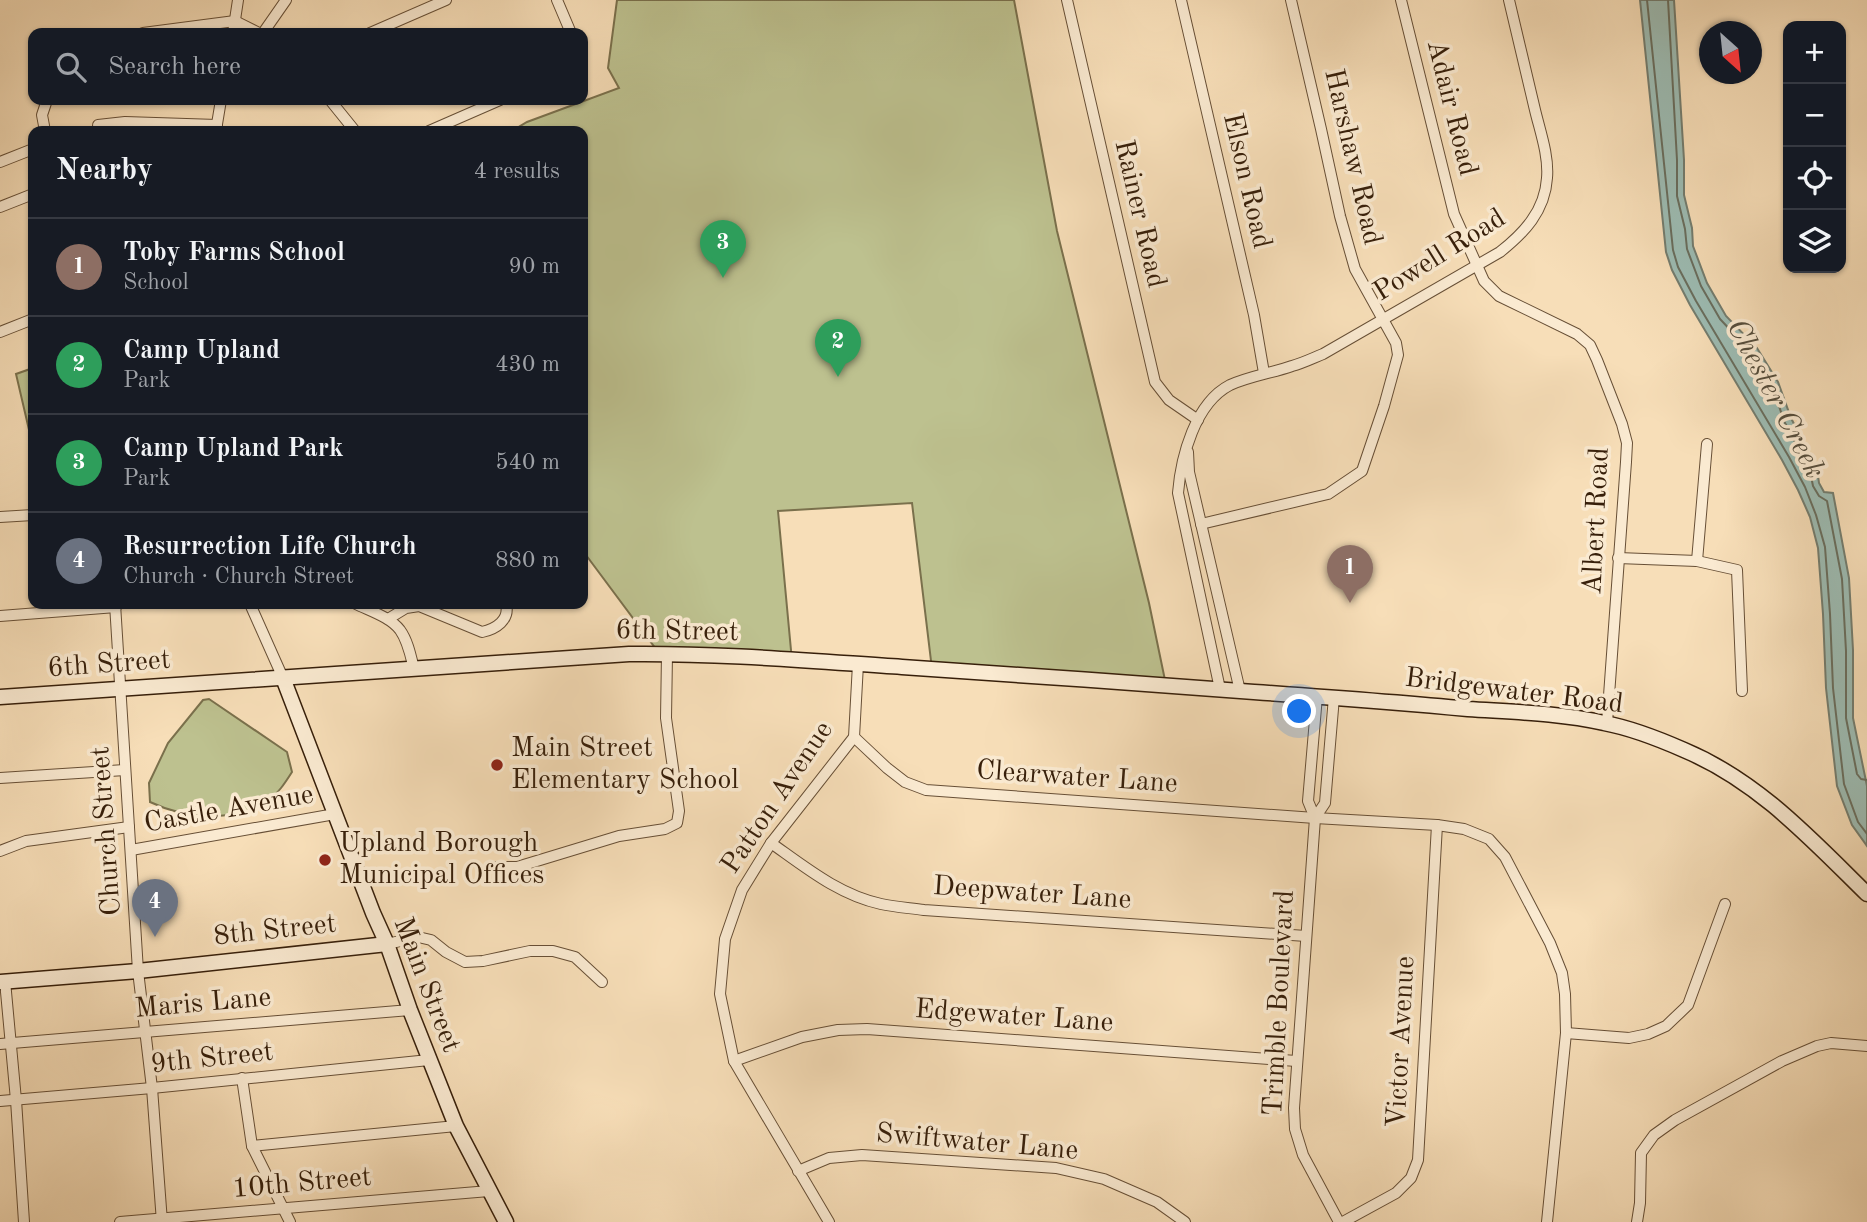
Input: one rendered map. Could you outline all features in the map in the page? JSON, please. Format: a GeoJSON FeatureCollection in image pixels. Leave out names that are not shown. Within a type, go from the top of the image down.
{"type":"FeatureCollection","features":[{"type":"Feature","properties":{"kind":"street"},"geometry":{"type":"LineString","coordinates":[[234,28],[238,0]]}},
{"type":"Feature","properties":{"kind":"street"},"geometry":{"type":"LineString","coordinates":[[265,28],[286,0]]}},
{"type":"Feature","properties":{"kind":"street"},"geometry":{"type":"LineString","coordinates":[[382,28],[446,0]]}},
{"type":"Feature","properties":{"kind":"street"},"geometry":{"type":"LineString","coordinates":[[557,0],[569,28]]}},
{"type":"Feature","properties":{"kind":"street","name":"Rainer Road"},"geometry":{"type":"LineString","coordinates":[[1067,0],[1155,382],[1169,400],[1198,420]]}},
{"type":"Feature","properties":{"kind":"street","name":"Elson Road"},"geometry":{"type":"LineString","coordinates":[[1181,0],[1254,315],[1264,373]]}},
{"type":"Feature","properties":{"kind":"street","name":"Harshaw Road"},"geometry":{"type":"LineString","coordinates":[[1201,524],[1328,494],[1362,471],[1398,355],[1396,343],[1355,269],[1340,216],[1290,0]]}},
{"type":"Feature","properties":{"kind":"street","name":"Adair Road"},"geometry":{"type":"LineString","coordinates":[[1401,0],[1454,215],[1476,264]]}},
{"type":"Feature","properties":{"kind":"street","name":"Powell Road"},"geometry":{"type":"LineString","coordinates":[[1220,689],[1178,493],[1180,471],[1191,432],[1211,401],[1228,386],[1323,354],[1500,252],[1519,238],[1533,222],[1547,179],[1545,151],[1509,0]]}},
{"type":"Feature","properties":{"kind":"street"},"geometry":{"type":"LineString","coordinates":[[181,28],[235,21],[250,28]]}},
{"type":"Feature","properties":{"kind":"street"},"geometry":{"type":"LineString","coordinates":[[44,126],[46,105]]}},
{"type":"Feature","properties":{"kind":"street"},"geometry":{"type":"LineString","coordinates":[[216,126],[220,105]]}},
{"type":"Feature","properties":{"kind":"street"},"geometry":{"type":"LineString","coordinates":[[334,105],[351,126]]}},
{"type":"Feature","properties":{"kind":"street"},"geometry":{"type":"LineString","coordinates":[[440,126],[489,105]]}},
{"type":"Feature","properties":{"kind":"street"},"geometry":{"type":"LineString","coordinates":[[98,125],[112,126]]}},
{"type":"Feature","properties":{"kind":"street"},"geometry":{"type":"LineString","coordinates":[[0,162],[28,151]]}},
{"type":"Feature","properties":{"kind":"street"},"geometry":{"type":"LineString","coordinates":[[0,207],[28,196]]}},
{"type":"Feature","properties":{"kind":"street","name":"Albert Road"},"geometry":{"type":"LineString","coordinates":[[1476,264],[1484,281],[1499,296],[1577,334],[1590,345],[1622,424],[1627,443],[1607,723]]}},
{"type":"Feature","properties":{"kind":"street"},"geometry":{"type":"LineString","coordinates":[[0,332],[28,321]]}},
{"type":"Feature","properties":{"kind":"street"},"geometry":{"type":"LineString","coordinates":[[1697,561],[1707,444]]}},
{"type":"Feature","properties":{"kind":"street","name":"Powell Road"},"geometry":{"type":"LineString","coordinates":[[1187,445],[1189,472],[1240,691]]}},
{"type":"Feature","properties":{"kind":"street"},"geometry":{"type":"LineString","coordinates":[[0,517],[28,514]]}},
{"type":"Feature","properties":{"kind":"street"},"geometry":{"type":"LineString","coordinates":[[1618,558],[1697,561],[1737,569],[1742,691]]}},
{"type":"Feature","properties":{"kind":"street"},"geometry":{"type":"LineString","coordinates":[[0,616],[80,609]]}},
{"type":"Feature","properties":{"kind":"street","name":"Church Street"},"geometry":{"type":"LineString","coordinates":[[115,609],[138,971],[152,1088],[162,1220]]}},
{"type":"Feature","properties":{"kind":"street","name":"Main Street"},"geometry":{"type":"LineString","coordinates":[[252,609],[283,678],[456,1126],[506,1222]]}},
{"type":"Feature","properties":{"kind":"street"},"geometry":{"type":"LineString","coordinates":[[367,609],[388,619],[401,631],[414,669]]}},
{"type":"Feature","properties":{"kind":"street"},"geometry":{"type":"LineString","coordinates":[[388,619],[404,609]]}},
{"type":"Feature","properties":{"kind":"street"},"geometry":{"type":"LineString","coordinates":[[426,609],[482,632],[502,622],[508,609]]}},
{"type":"Feature","properties":{"kind":"street","name":"6th Street"},"geometry":{"type":"LineString","coordinates":[[0,697],[629,654],[769,658],[1185,686]]}},
{"type":"Feature","properties":{"kind":"street"},"geometry":{"type":"LineString","coordinates":[[495,867],[517,867],[619,836],[665,829],[677,822],[679,811],[666,719],[667,654]]}},
{"type":"Feature","properties":{"kind":"street","name":"Patton Avenue"},"geometry":{"type":"LineString","coordinates":[[829,1222],[734,1061],[720,994],[725,939],[742,890],[771,843],[854,737],[858,664]]}},
{"type":"Feature","properties":{"kind":"street","name":"Bridgewater Road"},"geometry":{"type":"LineString","coordinates":[[1185,686],[1607,723],[1685,750],[1727,772],[1764,797],[1795,824],[1867,894]]}},
{"type":"Feature","properties":{"kind":"street","name":"Trimble Boulevard"},"geometry":{"type":"LineString","coordinates":[[1317,696],[1308,801],[1315,818],[1296,1061],[1294,1129],[1303,1156],[1341,1222]]}},
{"type":"Feature","properties":{"kind":"street","name":"Trimble Boulevard"},"geometry":{"type":"LineString","coordinates":[[1315,818],[1325,803],[1334,697]]}},
{"type":"Feature","properties":{"kind":"street","name":"Clearwater Lane"},"geometry":{"type":"LineString","coordinates":[[854,737],[905,782],[926,790],[1437,825],[1464,829],[1489,839],[1505,857],[1550,943],[1562,973],[1566,1033],[1547,1222]]}},
{"type":"Feature","properties":{"kind":"street"},"geometry":{"type":"LineString","coordinates":[[0,778],[125,770]]}},
{"type":"Feature","properties":{"kind":"street","name":"Castle Avenue"},"geometry":{"type":"LineString","coordinates":[[131,850],[335,814]]}},
{"type":"Feature","properties":{"kind":"street","name":"Victor Avenue"},"geometry":{"type":"LineString","coordinates":[[1341,1222],[1396,1193],[1411,1178],[1418,1160],[1437,825]]}},
{"type":"Feature","properties":{"kind":"street"},"geometry":{"type":"LineString","coordinates":[[0,851],[26,841],[129,827]]}},
{"type":"Feature","properties":{"kind":"street","name":"Deepwater Lane"},"geometry":{"type":"LineString","coordinates":[[771,843],[822,878],[849,893],[879,904],[938,911],[1306,936]]}},
{"type":"Feature","properties":{"kind":"street"},"geometry":{"type":"LineString","coordinates":[[1566,1033],[1629,1038],[1666,1026],[1688,1005],[1725,904]]}},
{"type":"Feature","properties":{"kind":"street"},"geometry":{"type":"LineString","coordinates":[[387,944],[418,937],[431,940],[465,962],[530,951],[553,951],[575,957],[602,982]]}},
{"type":"Feature","properties":{"kind":"street","name":"8th Street"},"geometry":{"type":"LineString","coordinates":[[2,981],[138,971],[387,944]]}},
{"type":"Feature","properties":{"kind":"street"},"geometry":{"type":"LineString","coordinates":[[2,981],[6,1043],[16,1100],[24,1222]]}},
{"type":"Feature","properties":{"kind":"street","name":"Maris Lane"},"geometry":{"type":"LineString","coordinates":[[6,1043],[410,1010]]}},
{"type":"Feature","properties":{"kind":"street","name":"Edgewater Lane"},"geometry":{"type":"LineString","coordinates":[[734,1061],[802,1037],[838,1030],[867,1029],[1296,1061]]}},
{"type":"Feature","properties":{"kind":"street"},"geometry":{"type":"LineString","coordinates":[[1637,1222],[1641,1153],[1654,1135],[1675,1120],[1801,1053],[1831,1042],[1867,1046]]}},
{"type":"Feature","properties":{"kind":"street","name":"9th Street"},"geometry":{"type":"LineString","coordinates":[[0,1101],[429,1060]]}},
{"type":"Feature","properties":{"kind":"street"},"geometry":{"type":"LineString","coordinates":[[242,1078],[252,1146],[290,1222]]}},
{"type":"Feature","properties":{"kind":"street"},"geometry":{"type":"LineString","coordinates":[[252,1146],[456,1126]]}},
{"type":"Feature","properties":{"kind":"street","name":"Swiftwater Lane"},"geometry":{"type":"LineString","coordinates":[[799,1171],[829,1158],[862,1155],[1056,1168],[1104,1179],[1157,1202],[1185,1222]]}},
{"type":"Feature","properties":{"kind":"street","name":"10th Street"},"geometry":{"type":"LineString","coordinates":[[120,1222],[489,1191]]}},
{"type":"Feature","properties":{"kind":"green space"},"geometry":{"type":"Polygon","coordinates":[[[617,0],[1014,0],[1057,231],[1149,603],[1166,685],[932,669],[912,503],[778,511],[792,661],[656,649],[588,558],[588,126],[520,126],[573,105],[588,105],[588,99],[619,88],[608,68],[617,0]]]}},
{"type":"Feature","properties":{"kind":"green space"},"geometry":{"type":"Polygon","coordinates":[[[28,370],[28,426],[16,374],[28,370]]]}},
{"type":"Feature","properties":{"kind":"green space"},"geometry":{"type":"Polygon","coordinates":[[[209,699],[287,752],[292,772],[271,798],[239,813],[194,815],[150,802],[149,783],[168,743],[203,700],[209,699]]]}},
{"type":"Feature","properties":{"kind":"water","name":"Chester Creek"},"geometry":{"type":"Polygon","coordinates":[[[1640,0],[1674,0],[1684,195],[1692,228],[1693,246],[1707,283],[1726,316],[1757,348],[1778,382],[1791,418],[1817,469],[1819,483],[1824,492],[1833,493],[1849,578],[1853,718],[1867,786],[1867,846],[1852,825],[1837,786],[1826,688],[1818,548],[1810,517],[1782,460],[1690,305],[1666,252],[1640,0]]]}},
{"type":"Feature","properties":{"kind":"place","name":"Camp Upland Park"},"geometry":{"type":"Point","coordinates":[723,278]}},
{"type":"Feature","properties":{"kind":"place","name":"Camp Upland"},"geometry":{"type":"Point","coordinates":[838,377]}},
{"type":"Feature","properties":{"kind":"place","name":"Toby Farms School"},"geometry":{"type":"Point","coordinates":[1350,603]}},
{"type":"Feature","properties":{"kind":"place","name":"Main Street Elementary School"},"geometry":{"type":"Point","coordinates":[497,765]}},
{"type":"Feature","properties":{"kind":"place","name":"Upland Borough Municipal Offices"},"geometry":{"type":"Point","coordinates":[325,860]}},
{"type":"Feature","properties":{"kind":"place","name":"Resurrection Life Church"},"geometry":{"type":"Point","coordinates":[155,937]}}]}
